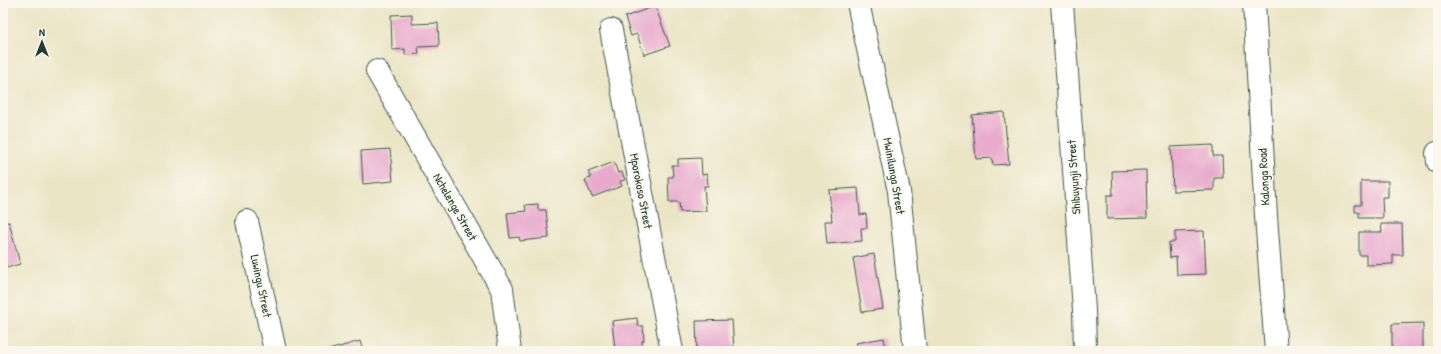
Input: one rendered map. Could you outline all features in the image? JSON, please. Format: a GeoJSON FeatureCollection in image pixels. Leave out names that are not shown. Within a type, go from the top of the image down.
{"type":"FeatureCollection","features":[{"type":"Feature","properties":{"kind":"street","name":"Mwinilunga Street"},"geometry":{"type":"LineString","coordinates":[[858,3],[899,191],[916,351]]}},
{"type":"Feature","properties":{"kind":"street","name":"Shibuyunji Street"},"geometry":{"type":"LineString","coordinates":[[1062,3],[1083,302],[1085,351]]}},
{"type":"Feature","properties":{"kind":"street","name":"Kalonga Road"},"geometry":{"type":"LineString","coordinates":[[1254,3],[1266,216],[1276,351]]}},
{"type":"Feature","properties":{"kind":"street","name":"Mporokoso Street"},"geometry":{"type":"LineString","coordinates":[[611,30],[672,351]]}},
{"type":"Feature","properties":{"kind":"street","name":"Nchelenge Street"},"geometry":{"type":"LineString","coordinates":[[377,71],[502,289],[510,351]]}},
{"type":"Feature","properties":{"kind":"street","name":"Luwingu Street"},"geometry":{"type":"LineString","coordinates":[[247,221],[274,351]]}},
{"type":"Feature","properties":{"kind":"building"},"geometry":{"type":"Polygon","coordinates":[[[655,6],[670,46],[644,55],[637,34],[631,36],[625,17],[655,6]]]}},
{"type":"Feature","properties":{"kind":"building"},"geometry":{"type":"Polygon","coordinates":[[[412,14],[412,24],[438,23],[439,46],[418,47],[419,54],[405,55],[405,49],[392,50],[391,15],[412,14]]]}},
{"type":"Feature","properties":{"kind":"building"},"geometry":{"type":"Polygon","coordinates":[[[1004,112],[1009,164],[993,165],[992,158],[976,159],[972,115],[1004,112]]]}},
{"type":"Feature","properties":{"kind":"building"},"geometry":{"type":"Polygon","coordinates":[[[1213,145],[1213,156],[1222,156],[1223,178],[1214,178],[1214,190],[1173,191],[1171,147],[1213,145]]]}},
{"type":"Feature","properties":{"kind":"building"},"geometry":{"type":"Polygon","coordinates":[[[390,149],[393,181],[363,184],[361,151],[390,149]]]}},
{"type":"Feature","properties":{"kind":"building"},"geometry":{"type":"Polygon","coordinates":[[[701,158],[702,175],[707,174],[708,186],[704,186],[706,211],[680,212],[679,202],[669,202],[668,177],[673,177],[672,165],[678,165],[678,159],[701,158]]]}},
{"type":"Feature","properties":{"kind":"building"},"geometry":{"type":"Polygon","coordinates":[[[614,162],[618,173],[622,172],[625,180],[620,181],[622,186],[592,197],[585,180],[591,178],[588,172],[614,162]]]}},
{"type":"Feature","properties":{"kind":"building"},"geometry":{"type":"Polygon","coordinates":[[[1146,170],[1147,218],[1107,219],[1107,195],[1113,195],[1112,171],[1146,170]]]}},
{"type":"Feature","properties":{"kind":"building"},"geometry":{"type":"Polygon","coordinates":[[[1361,181],[1388,181],[1388,197],[1382,197],[1383,218],[1359,218],[1359,212],[1355,212],[1355,205],[1361,205],[1361,181]]]}},
{"type":"Feature","properties":{"kind":"building"},"geometry":{"type":"Polygon","coordinates":[[[858,188],[860,215],[866,214],[867,228],[861,228],[862,241],[827,244],[825,221],[832,221],[829,190],[858,188]]]}},
{"type":"Feature","properties":{"kind":"building"},"geometry":{"type":"Polygon","coordinates":[[[538,204],[538,210],[546,210],[549,238],[520,241],[519,237],[510,238],[507,213],[526,211],[525,205],[538,204]]]}},
{"type":"Feature","properties":{"kind":"building"},"geometry":{"type":"Polygon","coordinates":[[[9,222],[20,264],[3,269],[3,223],[9,222]]]}},
{"type":"Feature","properties":{"kind":"building"},"geometry":{"type":"Polygon","coordinates":[[[1381,224],[1402,224],[1403,255],[1393,255],[1393,264],[1366,265],[1366,255],[1359,255],[1359,232],[1382,232],[1381,224]]]}},
{"type":"Feature","properties":{"kind":"building"},"geometry":{"type":"Polygon","coordinates":[[[1204,231],[1206,274],[1177,275],[1176,257],[1170,258],[1169,242],[1175,242],[1175,232],[1204,231]]]}},
{"type":"Feature","properties":{"kind":"building"},"geometry":{"type":"Polygon","coordinates":[[[874,254],[883,309],[862,312],[853,258],[874,254]]]}},
{"type":"Feature","properties":{"kind":"building"},"geometry":{"type":"Polygon","coordinates":[[[637,318],[638,326],[643,326],[644,340],[642,341],[642,349],[647,349],[647,351],[615,351],[612,321],[637,318]]]}},
{"type":"Feature","properties":{"kind":"building"},"geometry":{"type":"Polygon","coordinates":[[[732,320],[734,351],[697,351],[696,321],[732,320]]]}},
{"type":"Feature","properties":{"kind":"building"},"geometry":{"type":"Polygon","coordinates":[[[1423,323],[1423,351],[1392,351],[1392,324],[1423,323]]]}},
{"type":"Feature","properties":{"kind":"building"},"geometry":{"type":"Polygon","coordinates":[[[884,338],[886,350],[892,349],[893,351],[850,351],[849,349],[857,348],[856,343],[884,338]]]}},
{"type":"Feature","properties":{"kind":"building"},"geometry":{"type":"Polygon","coordinates":[[[360,341],[363,351],[325,351],[360,341]]]}}]}
